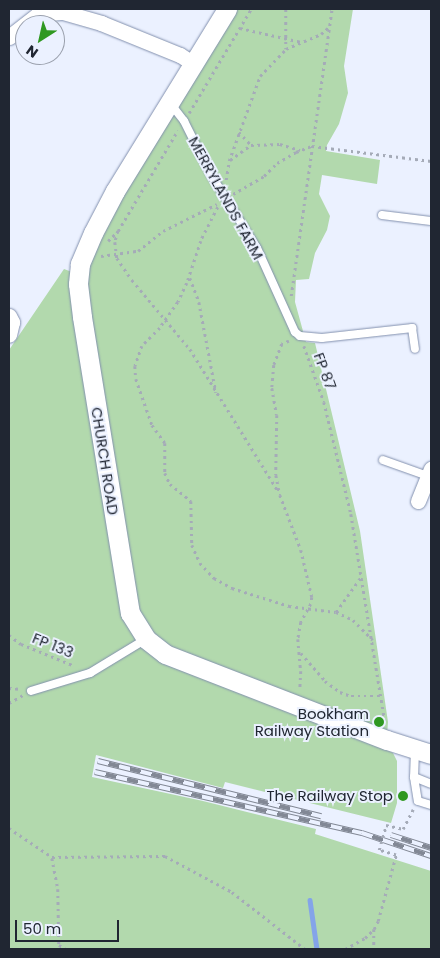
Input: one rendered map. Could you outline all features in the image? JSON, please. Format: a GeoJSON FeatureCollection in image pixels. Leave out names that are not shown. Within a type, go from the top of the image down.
{"type":"FeatureCollection","features":[{"type":"Feature","properties":{"kind":"street","name":"CHURCH ROAD"},"geometry":{"type":"LineString","coordinates":[[227,9],[115,191],[93,233],[80,264],[78,284],[82,317],[130,613],[146,639],[165,654],[387,740],[423,751]]}},
{"type":"Feature","properties":{"kind":"street"},"geometry":{"type":"LineString","coordinates":[[9,37],[38,14],[49,11],[63,12],[101,23],[180,54],[194,64]]}},
{"type":"Feature","properties":{"kind":"street"},"geometry":{"type":"LineString","coordinates":[[9,316],[12,322],[9,335]]}},
{"type":"Feature","properties":{"kind":"street"},"geometry":{"type":"LineString","coordinates":[[418,500],[430,472]]}},
{"type":"Feature","properties":{"kind":"lane","name":"MERRYLANDS FARM"},"geometry":{"type":"LineString","coordinates":[[169,102],[184,121],[224,197],[257,248],[290,324],[300,336]]}},
{"type":"Feature","properties":{"kind":"lane"},"geometry":{"type":"LineString","coordinates":[[382,215],[431,221]]}},
{"type":"Feature","properties":{"kind":"lane"},"geometry":{"type":"LineString","coordinates":[[300,336],[322,338],[412,328],[415,349]]}},
{"type":"Feature","properties":{"kind":"lane"},"geometry":{"type":"LineString","coordinates":[[383,460],[430,472]]}},
{"type":"Feature","properties":{"kind":"lane"},"geometry":{"type":"LineString","coordinates":[[31,691],[90,674],[146,639]]}},
{"type":"Feature","properties":{"kind":"lane"},"geometry":{"type":"LineString","coordinates":[[423,751],[414,777],[418,801],[431,805]]}},
{"type":"Feature","properties":{"kind":"lane"},"geometry":{"type":"LineString","coordinates":[[414,777],[431,784]]}},
{"type":"Feature","properties":{"kind":"path"},"geometry":{"type":"LineString","coordinates":[[251,9],[118,231],[114,242],[116,255],[132,280],[185,342],[280,495]]}},
{"type":"Feature","properties":{"kind":"path"},"geometry":{"type":"LineString","coordinates":[[286,9],[286,49]]}},
{"type":"Feature","properties":{"kind":"path"},"geometry":{"type":"LineString","coordinates":[[290,301],[291,283],[332,9]]}},
{"type":"Feature","properties":{"kind":"path"},"geometry":{"type":"LineString","coordinates":[[224,197],[229,161],[239,132],[250,109],[260,76],[286,49],[321,34],[330,26]]}},
{"type":"Feature","properties":{"kind":"path"},"geometry":{"type":"LineString","coordinates":[[240,28],[302,42]]}},
{"type":"Feature","properties":{"kind":"path"},"geometry":{"type":"LineString","coordinates":[[239,132],[251,145]]}},
{"type":"Feature","properties":{"kind":"path"},"geometry":{"type":"LineString","coordinates":[[229,161],[251,145],[280,144],[300,150]]}},
{"type":"Feature","properties":{"kind":"path"},"geometry":{"type":"LineString","coordinates":[[224,197],[264,176],[277,163],[300,150],[312,146],[431,161]]}},
{"type":"Feature","properties":{"kind":"path"},"geometry":{"type":"LineString","coordinates":[[80,264],[92,256],[116,255],[138,251],[163,231],[220,202],[201,241],[190,276],[178,302],[166,320],[142,346],[135,366],[136,378],[152,425],[165,443],[165,473],[170,484],[191,500],[192,545],[200,563],[214,578],[232,588],[308,610],[336,612],[353,620],[373,640]]}},
{"type":"Feature","properties":{"kind":"path"},"geometry":{"type":"LineString","coordinates":[[106,243],[118,231]]}},
{"type":"Feature","properties":{"kind":"path"},"geometry":{"type":"LineString","coordinates":[[190,276],[199,302],[216,394]]}},
{"type":"Feature","properties":{"kind":"path"},"geometry":{"type":"LineString","coordinates":[[291,703],[300,689],[298,639],[301,622],[308,610],[312,597],[301,550],[280,495],[276,475],[277,415],[272,388],[274,365],[282,344],[300,336]]}},
{"type":"Feature","properties":{"kind":"path","name":"FP 87"},"geometry":{"type":"LineString","coordinates":[[300,336],[324,402],[351,514],[382,696],[387,740]]}},
{"type":"Feature","properties":{"kind":"path"},"geometry":{"type":"LineString","coordinates":[[336,612],[361,577]]}},
{"type":"Feature","properties":{"kind":"path","name":"FP 133"},"geometry":{"type":"LineString","coordinates":[[9,635],[21,644],[61,658],[90,674]]}},
{"type":"Feature","properties":{"kind":"path"},"geometry":{"type":"LineString","coordinates":[[300,652],[325,681],[340,692],[351,696],[382,696]]}},
{"type":"Feature","properties":{"kind":"path"},"geometry":{"type":"LineString","coordinates":[[9,703],[31,691]]}},
{"type":"Feature","properties":{"kind":"path"},"geometry":{"type":"LineString","coordinates":[[374,949],[374,929],[396,855],[378,850],[386,825],[403,829],[418,801]]}},
{"type":"Feature","properties":{"kind":"path"},"geometry":{"type":"LineString","coordinates":[[9,828],[52,857],[165,856],[232,892],[305,949]]}},
{"type":"Feature","properties":{"kind":"path"},"geometry":{"type":"LineString","coordinates":[[52,857],[58,889],[59,947],[66,949]]}},
{"type":"Feature","properties":{"kind":"path"},"geometry":{"type":"LineString","coordinates":[[345,949],[365,938],[374,929]]}},
{"type":"Feature","properties":{"kind":"green space"},"geometry":{"type":"Polygon","coordinates":[[[237,9],[353,9],[344,66],[348,93],[339,124],[327,145],[326,151],[380,160],[377,184],[322,175],[319,194],[330,216],[327,230],[315,253],[309,279],[296,280],[295,302],[306,342],[315,343],[360,531],[388,722],[386,749],[393,753],[397,761],[397,803],[391,823],[225,782],[223,788],[96,755],[92,777],[203,801],[316,829],[315,834],[431,871],[431,949],[9,949],[9,350],[64,269],[72,272],[89,268],[90,255],[134,170],[237,9]]]}},
{"type":"Feature","properties":{"kind":"waterway"},"geometry":{"type":"LineString","coordinates":[[310,900],[317,949]]}},
{"type":"Feature","properties":{"kind":"railway"},"geometry":{"type":"LineString","coordinates":[[98,761],[321,816]]}},
{"type":"Feature","properties":{"kind":"railway"},"geometry":{"type":"LineString","coordinates":[[95,772],[362,833],[431,856]]}},
{"type":"Feature","properties":{"kind":"railway"},"geometry":{"type":"LineString","coordinates":[[391,835],[431,848]]}},
{"type":"Feature","properties":{"kind":"place","name":"Bookham Railway Station"},"geometry":{"type":"Point","coordinates":[379,722]}},
{"type":"Feature","properties":{"kind":"place","name":"The Railway Stop"},"geometry":{"type":"Point","coordinates":[403,796]}}]}
